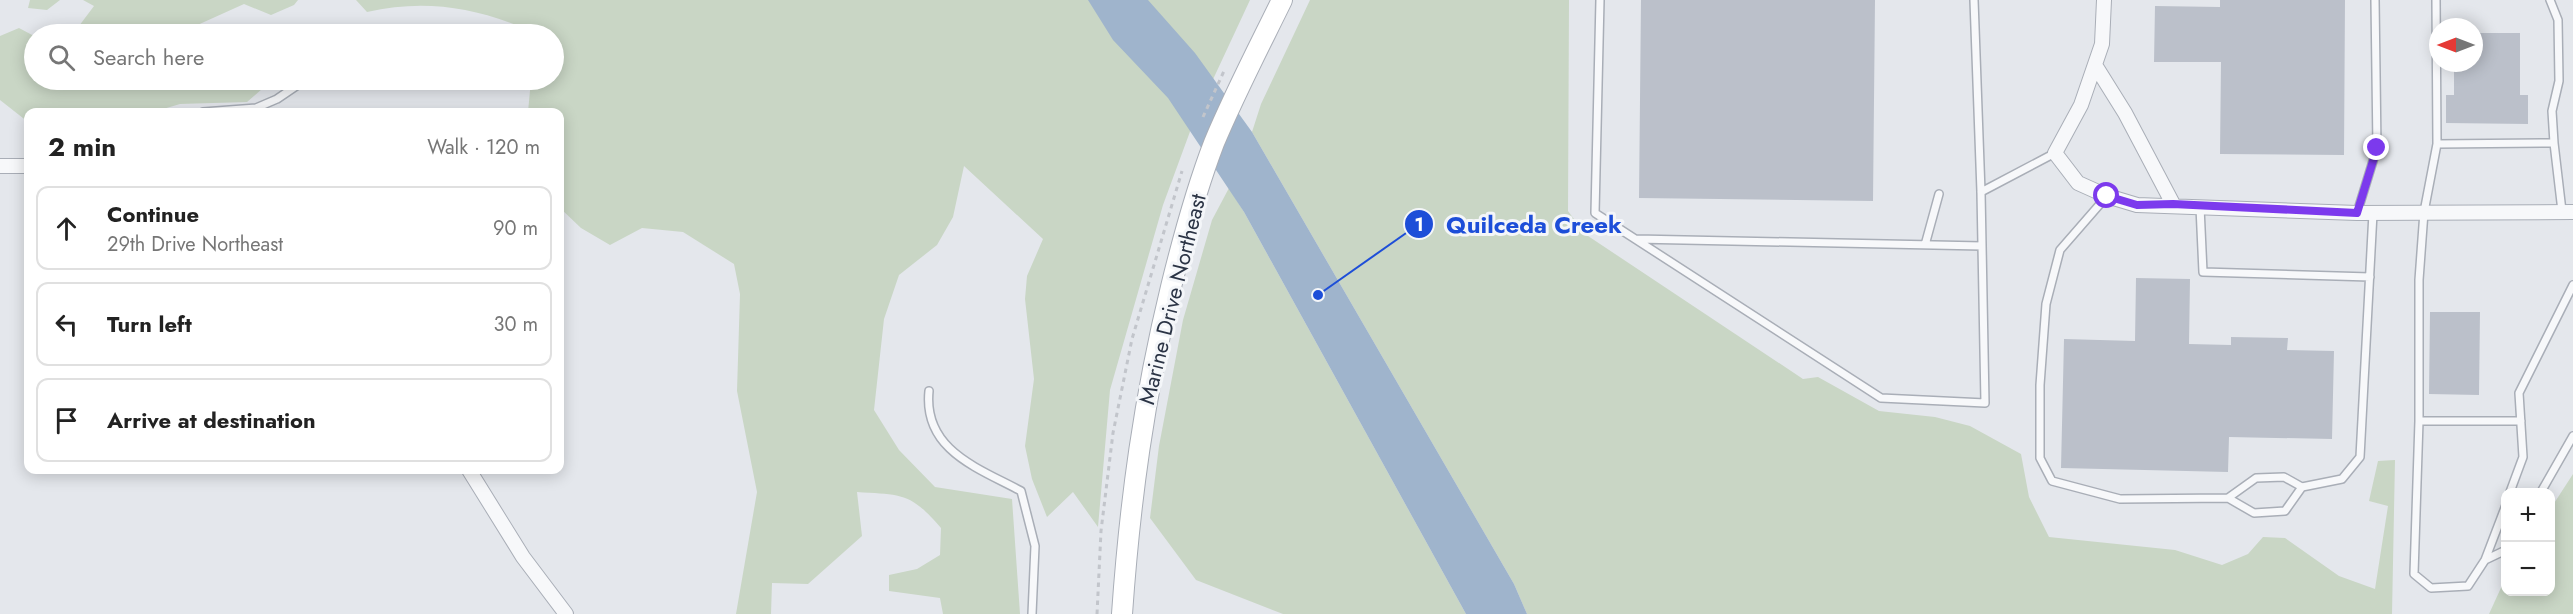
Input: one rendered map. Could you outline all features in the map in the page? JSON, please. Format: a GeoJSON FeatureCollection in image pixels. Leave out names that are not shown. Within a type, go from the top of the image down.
{"type":"FeatureCollection","features":[{"type":"Feature","properties":{"kind":"main road","name":"Marine Drive Northeast"},"geometry":{"type":"LineString","coordinates":[[1122,614],[1127,542],[1142,420],[1159,336],[1185,230],[1214,144],[1282,0]]}},
{"type":"Feature","properties":{"kind":"street"},"geometry":{"type":"LineString","coordinates":[[2103,0],[2102,44],[2081,105],[2055,153],[2078,183],[2107,196],[2137,205],[2173,204],[2357,213],[2567,211]]}},
{"type":"Feature","properties":{"kind":"street"},"geometry":{"type":"LineString","coordinates":[[2095,65],[2125,113],[2173,204]]}},
{"type":"Feature","properties":{"kind":"street"},"geometry":{"type":"LineString","coordinates":[[0,166],[24,166]]}},
{"type":"Feature","properties":{"kind":"street"},"geometry":{"type":"LineString","coordinates":[[471,474],[523,557],[566,614]]}},
{"type":"Feature","properties":{"kind":"lane"},"geometry":{"type":"LineString","coordinates":[[1600,0],[1595,213],[1881,398],[1985,403],[1974,0]]}},
{"type":"Feature","properties":{"kind":"lane"},"geometry":{"type":"LineString","coordinates":[[2357,213],[2377,148],[2375,0]]}},
{"type":"Feature","properties":{"kind":"lane"},"geometry":{"type":"LineString","coordinates":[[2436,0],[2437,144],[2424,212],[2419,280],[2419,421],[2414,574],[2431,588],[2468,586],[2485,560],[2501,516]]}},
{"type":"Feature","properties":{"kind":"lane"},"geometry":{"type":"LineString","coordinates":[[2550,0],[2558,20],[2559,81],[2552,111],[2554,143],[2567,211]]}},
{"type":"Feature","properties":{"kind":"lane"},"geometry":{"type":"LineString","coordinates":[[256,108],[290,90]]}},
{"type":"Feature","properties":{"kind":"lane"},"geometry":{"type":"LineString","coordinates":[[2437,144],[2554,143]]}},
{"type":"Feature","properties":{"kind":"lane"},"geometry":{"type":"LineString","coordinates":[[1981,192],[2055,153]]}},
{"type":"Feature","properties":{"kind":"lane"},"geometry":{"type":"LineString","coordinates":[[1925,245],[1939,194]]}},
{"type":"Feature","properties":{"kind":"lane"},"geometry":{"type":"LineString","coordinates":[[2107,196],[2060,250],[2046,304],[2040,385],[2040,458],[2052,481],[2120,499],[2228,498],[2254,513],[2285,511],[2302,487]]}},
{"type":"Feature","properties":{"kind":"lane"},"geometry":{"type":"LineString","coordinates":[[2200,207],[2203,272],[2370,277]]}},
{"type":"Feature","properties":{"kind":"lane"},"geometry":{"type":"LineString","coordinates":[[2228,498],[2256,478],[2284,477],[2302,487],[2342,479],[2360,456],[2373,213]]}},
{"type":"Feature","properties":{"kind":"lane"},"geometry":{"type":"LineString","coordinates":[[1636,239],[1982,246]]}},
{"type":"Feature","properties":{"kind":"lane"},"geometry":{"type":"LineString","coordinates":[[2511,488],[2523,457],[2519,393],[2573,285]]}},
{"type":"Feature","properties":{"kind":"lane"},"geometry":{"type":"LineString","coordinates":[[929,391],[928,403],[937,435],[960,459],[1021,490],[1035,546],[1032,614]]}},
{"type":"Feature","properties":{"kind":"lane"},"geometry":{"type":"LineString","coordinates":[[2419,421],[2521,421]]}},
{"type":"Feature","properties":{"kind":"lane"},"geometry":{"type":"LineString","coordinates":[[2543,488],[2573,436]]}},
{"type":"Feature","properties":{"kind":"lane"},"geometry":{"type":"LineString","coordinates":[[2485,560],[2501,552]]}},
{"type":"Feature","properties":{"kind":"path"},"geometry":{"type":"LineString","coordinates":[[1097,614],[1098,606]]}},
{"type":"Feature","properties":{"kind":"green space"},"geometry":{"type":"Polygon","coordinates":[[[30,0],[60,0],[47,10],[28,8],[30,0]]]}},
{"type":"Feature","properties":{"kind":"green space"},"geometry":{"type":"Polygon","coordinates":[[[83,0],[298,0],[294,5],[271,15],[244,4],[200,24],[80,24],[94,6],[83,0]]]}},
{"type":"Feature","properties":{"kind":"green space"},"geometry":{"type":"Polygon","coordinates":[[[356,0],[1250,0],[1195,118],[1163,205],[1110,390],[1098,527],[1073,492],[1047,517],[1032,479],[1025,446],[1034,379],[1025,299],[1027,276],[1043,239],[964,166],[953,217],[937,245],[899,275],[884,319],[874,410],[899,450],[935,487],[1012,499],[1020,614],[943,614],[940,598],[889,591],[889,575],[917,569],[940,555],[941,528],[921,508],[904,498],[895,495],[857,492],[862,536],[808,584],[772,583],[771,614],[736,614],[757,492],[737,391],[740,294],[734,264],[683,232],[642,228],[610,245],[581,228],[564,212],[564,108],[528,108],[530,90],[564,90],[564,24],[514,24],[481,14],[444,7],[406,6],[367,12],[356,0]]]}},
{"type":"Feature","properties":{"kind":"green space"},"geometry":{"type":"Polygon","coordinates":[[[1310,0],[1569,0],[1568,211],[1585,234],[1803,379],[1818,377],[1879,411],[1935,417],[1970,426],[2021,454],[2029,497],[2049,537],[2175,550],[2222,565],[2248,554],[2263,537],[2285,538],[2339,576],[2375,589],[2388,506],[2369,501],[2378,461],[2395,460],[2392,614],[1527,614],[1514,584],[1252,132],[1261,104],[1310,0]]]}},
{"type":"Feature","properties":{"kind":"green space"},"geometry":{"type":"Polygon","coordinates":[[[19,28],[24,31],[24,90],[261,90],[247,102],[180,104],[166,108],[24,108],[24,119],[0,100],[0,36],[19,28]]]}},
{"type":"Feature","properties":{"kind":"green space"},"geometry":{"type":"Polygon","coordinates":[[[1229,188],[1466,614],[1283,614],[1196,580],[1150,518],[1159,446],[1183,320],[1212,220],[1229,188]]]}},
{"type":"Feature","properties":{"kind":"green space"},"geometry":{"type":"Polygon","coordinates":[[[2573,474],[2573,614],[2489,614],[2501,588],[2501,596],[2555,596],[2555,502],[2573,474]]]}},
{"type":"Feature","properties":{"kind":"water"},"geometry":{"type":"Polygon","coordinates":[[[1088,0],[1148,0],[1195,53],[1252,132],[1514,584],[1527,614],[1466,614],[1244,212],[1168,98],[1113,40],[1088,0]]]}},
{"type":"Feature","properties":{"kind":"building"},"geometry":{"type":"Polygon","coordinates":[[[1641,0],[1875,0],[1873,201],[1639,198],[1641,0]]]}},
{"type":"Feature","properties":{"kind":"building"},"geometry":{"type":"Polygon","coordinates":[[[2220,0],[2345,0],[2344,155],[2220,154],[2221,62],[2154,62],[2155,6],[2220,7],[2220,0]]]}},
{"type":"Feature","properties":{"kind":"building"},"geometry":{"type":"Polygon","coordinates":[[[2483,33],[2520,33],[2520,95],[2528,95],[2528,124],[2446,123],[2446,95],[2454,95],[2454,72],[2483,72],[2483,33]]]}},
{"type":"Feature","properties":{"kind":"building"},"geometry":{"type":"Polygon","coordinates":[[[2136,278],[2190,279],[2189,344],[2231,345],[2231,337],[2288,338],[2287,350],[2334,351],[2332,439],[2229,437],[2228,472],[2061,468],[2064,339],[2135,341],[2136,278]]]}},
{"type":"Feature","properties":{"kind":"building"},"geometry":{"type":"Polygon","coordinates":[[[2430,312],[2480,312],[2479,395],[2429,394],[2430,312]]]}},
{"type":"Feature","properties":{"kind":"place","name":"Quilceda Creek"},"geometry":{"type":"Point","coordinates":[1318,295]}},
{"type":"Feature","properties":{"kind":"route"},"geometry":{"type":"LineString","coordinates":[[2107,196],[2137,205],[2173,204],[2357,213],[2377,148]]}}]}
